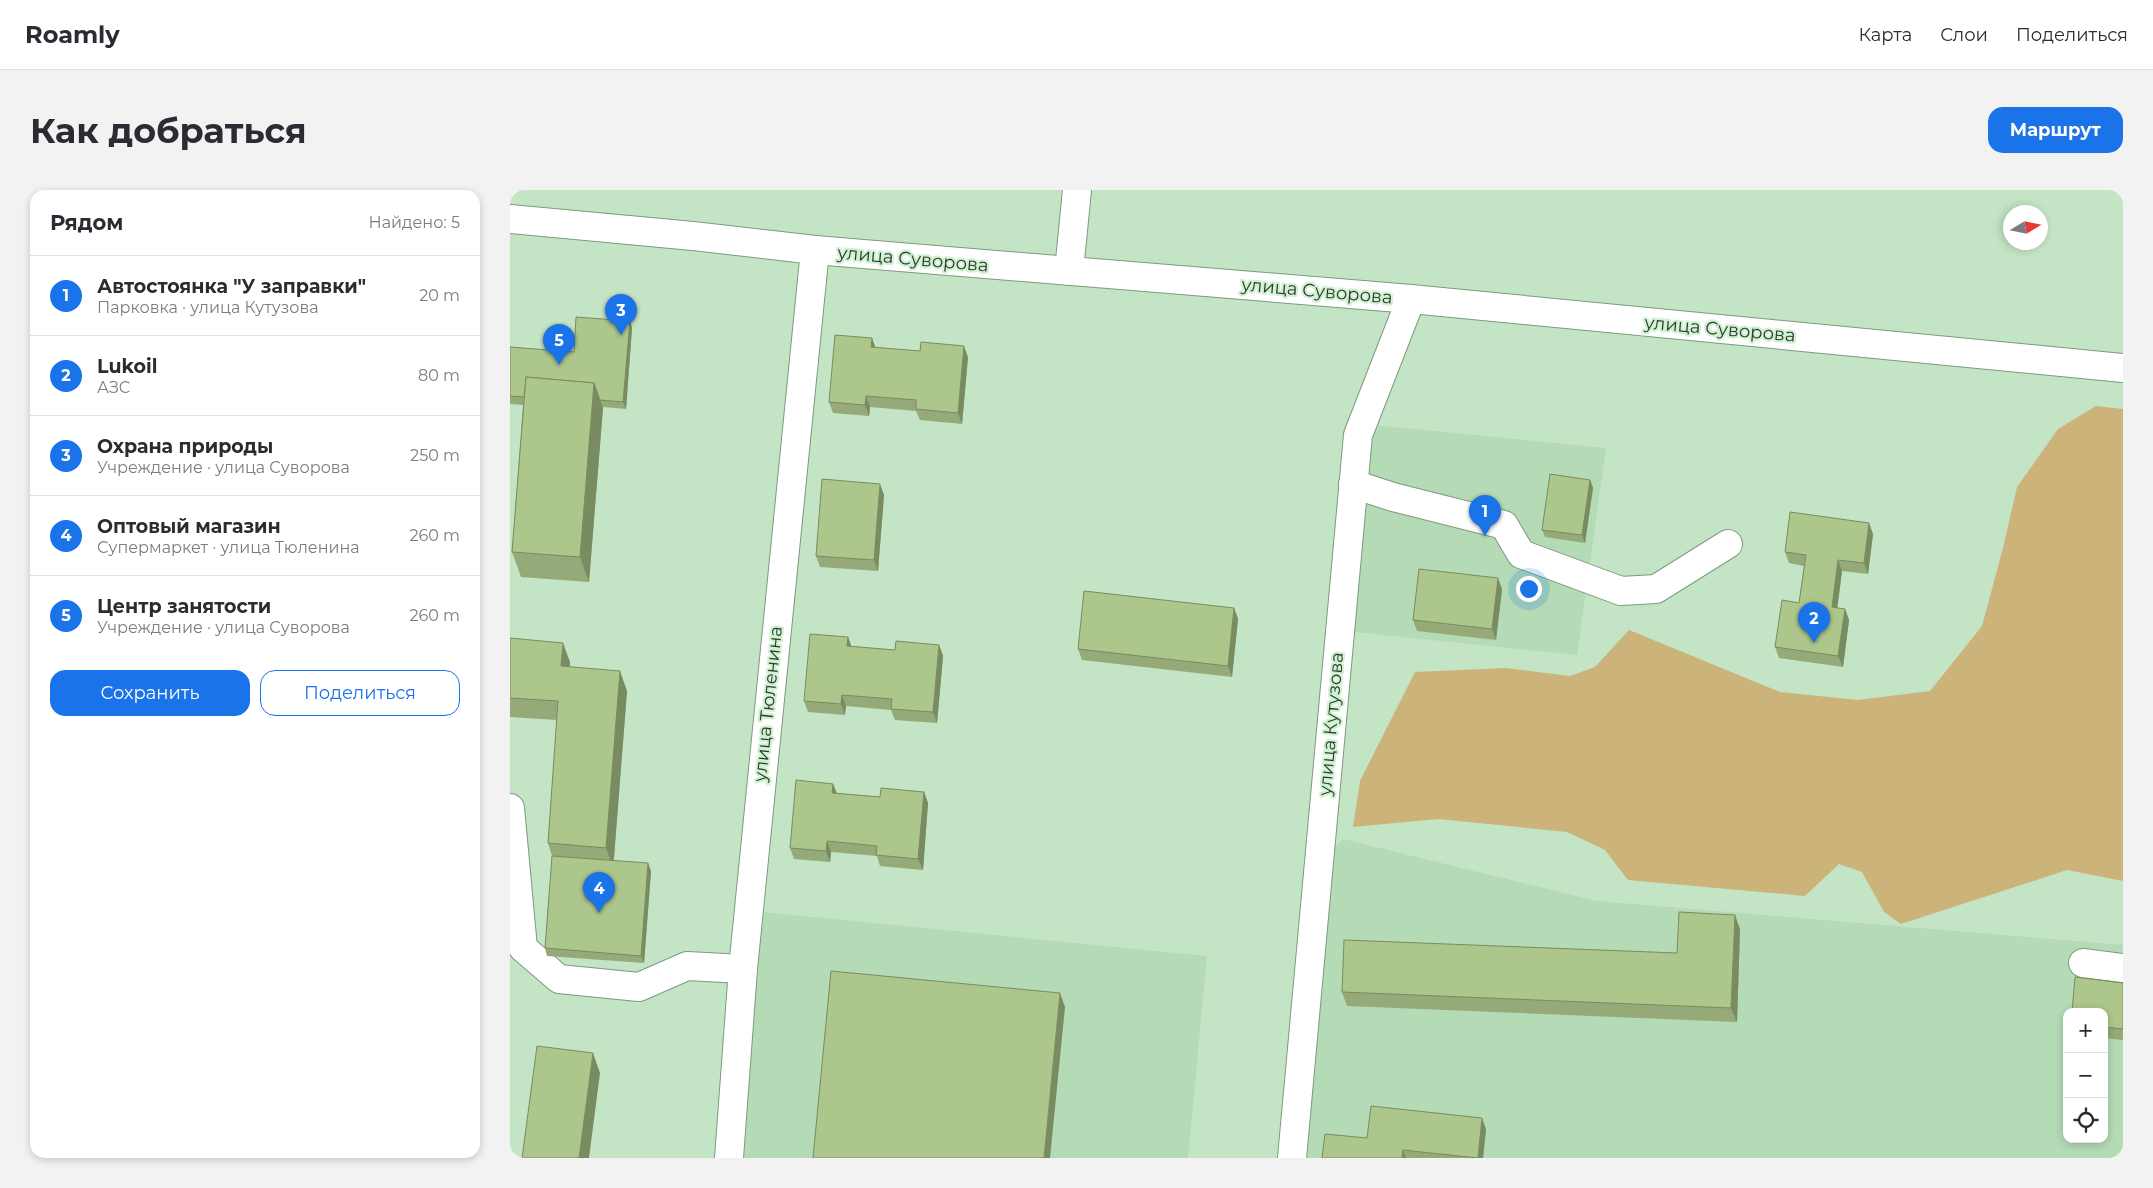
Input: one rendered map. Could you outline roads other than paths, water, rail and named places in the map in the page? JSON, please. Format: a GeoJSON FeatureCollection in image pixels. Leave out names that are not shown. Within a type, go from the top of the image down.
{"type":"FeatureCollection","features":[{"type":"Feature","properties":{"kind":"street"},"geometry":{"type":"LineString","coordinates":[[1069,271],[1077,190]]}},
{"type":"Feature","properties":{"kind":"street","name":"улица Суворова"},"geometry":{"type":"LineString","coordinates":[[510,220],[693,236],[815,250],[1411,299],[2123,368]]}},
{"type":"Feature","properties":{"kind":"street","name":"улица Тюленина"},"geometry":{"type":"LineString","coordinates":[[729,1158],[743,969],[815,250]]}},
{"type":"Feature","properties":{"kind":"street","name":"улица Кутузова"},"geometry":{"type":"LineString","coordinates":[[1292,1158],[1358,436],[1411,299]]}},
{"type":"Feature","properties":{"kind":"street"},"geometry":{"type":"LineString","coordinates":[[1353,484],[1394,497],[1504,525],[1521,554],[1621,591],[1656,589],[1728,544]]}},
{"type":"Feature","properties":{"kind":"street"},"geometry":{"type":"LineString","coordinates":[[510,808],[523,948],[559,979],[639,987],[687,966],[743,969]]}},
{"type":"Feature","properties":{"kind":"street"},"geometry":{"type":"LineString","coordinates":[[2083,963],[2123,968]]}},
{"type":"Feature","properties":{"kind":"place","name":"Охрана природы"},"geometry":{"type":"Point","coordinates":[621,335]}},
{"type":"Feature","properties":{"kind":"place","name":"Центр занятости"},"geometry":{"type":"Point","coordinates":[559,365]}},
{"type":"Feature","properties":{"kind":"place","name":"Автостоянка \"У заправки\""},"geometry":{"type":"Point","coordinates":[1485,536]}},
{"type":"Feature","properties":{"kind":"place","name":"Lukoil"},"geometry":{"type":"Point","coordinates":[1814,643]}},
{"type":"Feature","properties":{"kind":"place","name":"Оптовый магазин"},"geometry":{"type":"Point","coordinates":[599,913]}}]}
